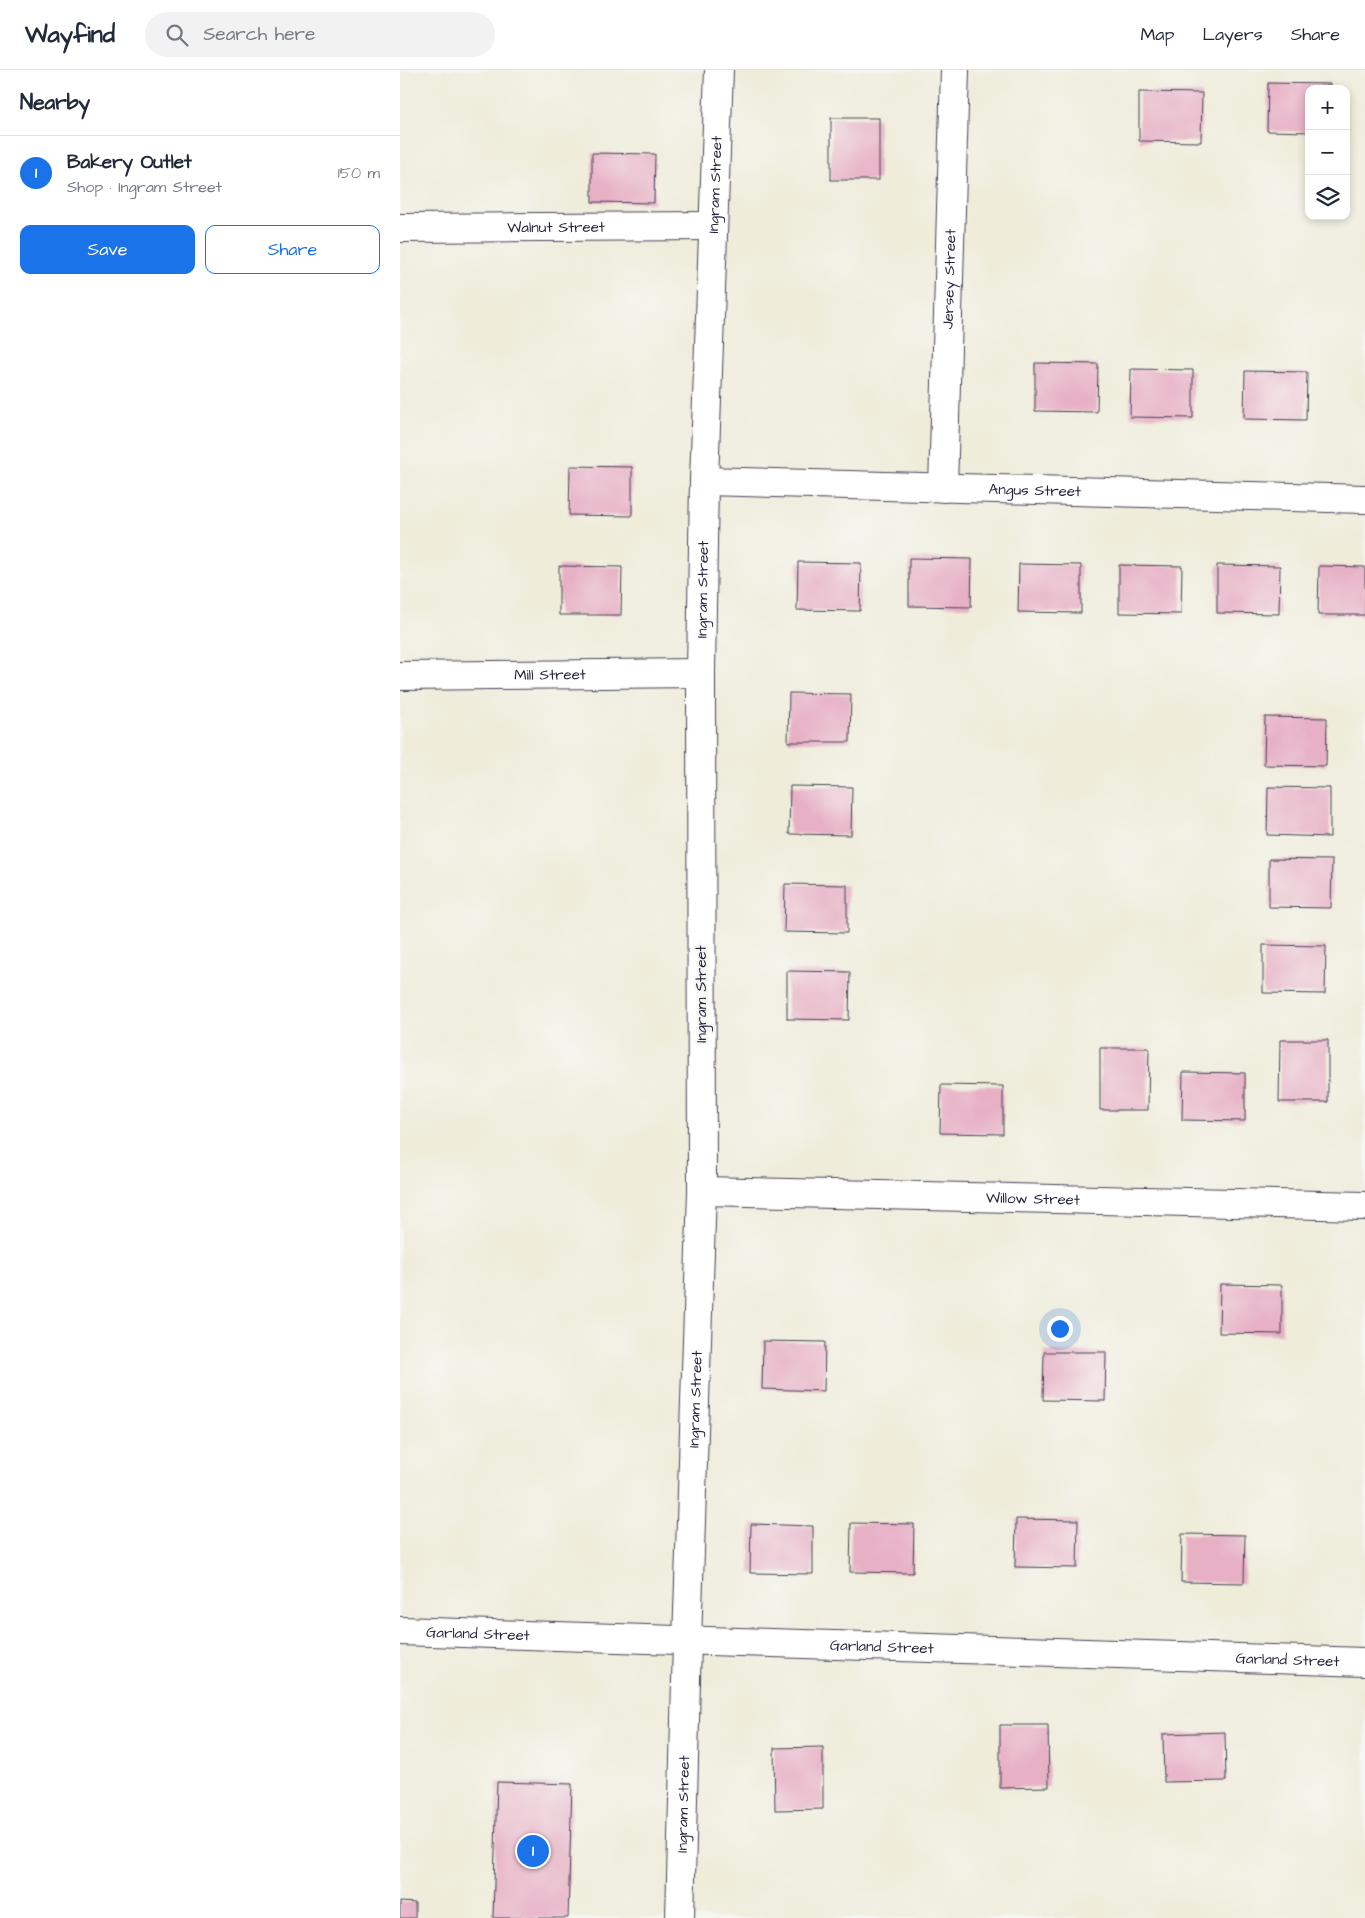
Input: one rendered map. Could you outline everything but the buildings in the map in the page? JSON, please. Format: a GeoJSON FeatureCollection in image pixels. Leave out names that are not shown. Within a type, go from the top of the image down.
{"type":"FeatureCollection","features":[{"type":"Feature","properties":{"kind":"street","name":"Ingram Street"},"geometry":{"type":"LineString","coordinates":[[680,1918],[702,1191],[701,673],[704,481],[719,70]]}},
{"type":"Feature","properties":{"kind":"street","name":"Jersey Street"},"geometry":{"type":"LineString","coordinates":[[943,488],[955,70]]}},
{"type":"Feature","properties":{"kind":"street","name":"Walnut Street"},"geometry":{"type":"LineString","coordinates":[[400,228],[713,226]]}},
{"type":"Feature","properties":{"kind":"street","name":"Angus Street"},"geometry":{"type":"LineString","coordinates":[[704,481],[1365,499]]}},
{"type":"Feature","properties":{"kind":"street","name":"Mill Street"},"geometry":{"type":"LineString","coordinates":[[400,676],[701,673]]}},
{"type":"Feature","properties":{"kind":"street","name":"Willow Street"},"geometry":{"type":"LineString","coordinates":[[702,1191],[1365,1206]]}},
{"type":"Feature","properties":{"kind":"street","name":"Garland Street"},"geometry":{"type":"LineString","coordinates":[[400,1631],[1365,1662]]}},
{"type":"Feature","properties":{"kind":"place","name":"Bakery Outlet"},"geometry":{"type":"Point","coordinates":[533,1851]}}]}
